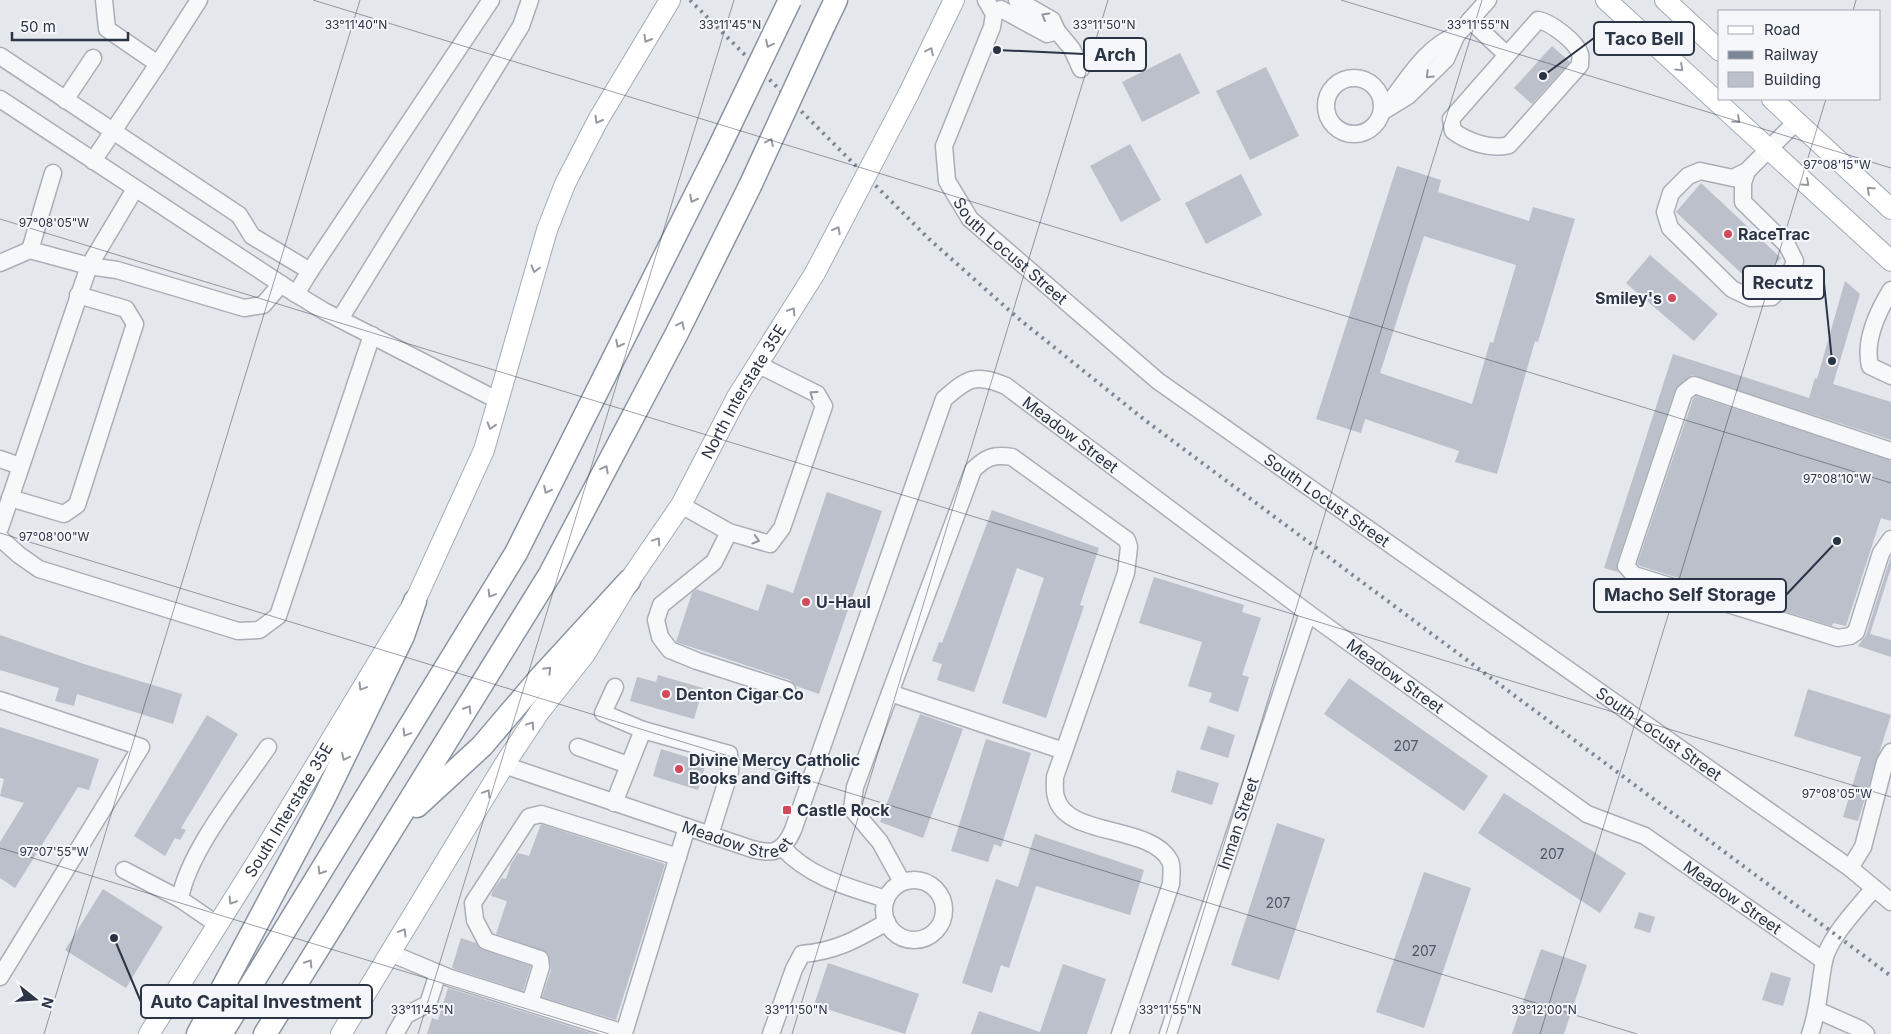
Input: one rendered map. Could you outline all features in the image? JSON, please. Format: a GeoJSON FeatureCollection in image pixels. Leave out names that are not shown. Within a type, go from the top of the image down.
{"type":"FeatureCollection","features":[{"type":"Feature","properties":{"kind":"highway"},"geometry":{"type":"LineString","coordinates":[[221,1034],[516,552],[715,156],[790,0]]}},
{"type":"Feature","properties":{"kind":"highway"},"geometry":{"type":"LineString","coordinates":[[265,1034],[550,574],[677,333],[750,186],[836,0]]}},
{"type":"Feature","properties":{"kind":"highway"},"geometry":{"type":"LineString","coordinates":[[396,825],[482,746],[539,679],[629,581]]}},
{"type":"Feature","properties":{"kind":"highway"},"geometry":{"type":"LineString","coordinates":[[198,1034],[324,798],[403,636],[419,592]]}},
{"type":"Feature","properties":{"kind":"main road"},"geometry":{"type":"LineString","coordinates":[[419,592],[484,450],[547,230],[565,184],[598,120],[670,0]]}},
{"type":"Feature","properties":{"kind":"main road","name":"North Interstate 35E"},"geometry":{"type":"LineString","coordinates":[[504,765],[540,711],[585,654],[629,581],[681,504],[737,397],[815,273],[908,94],[954,0]]}},
{"type":"Feature","properties":{"kind":"main road"},"geometry":{"type":"LineString","coordinates":[[1606,0],[1891,261]]}},
{"type":"Feature","properties":{"kind":"main road"},"geometry":{"type":"LineString","coordinates":[[1665,0],[1718,49]]}},
{"type":"Feature","properties":{"kind":"main road"},"geometry":{"type":"LineString","coordinates":[[1773,100],[1891,209]]}},
{"type":"Feature","properties":{"kind":"main road","name":"South Interstate 35E"},"geometry":{"type":"LineString","coordinates":[[149,1034],[218,924],[419,592]]}},
{"type":"Feature","properties":{"kind":"main road"},"geometry":{"type":"LineString","coordinates":[[341,1034],[504,765]]}},
{"type":"Feature","properties":{"kind":"street"},"geometry":{"type":"LineString","coordinates":[[104,0],[108,29],[158,64]]}},
{"type":"Feature","properties":{"kind":"street"},"geometry":{"type":"LineString","coordinates":[[93,160],[199,0]]}},
{"type":"Feature","properties":{"kind":"street"},"geometry":{"type":"LineString","coordinates":[[296,294],[491,0]]}},
{"type":"Feature","properties":{"kind":"street"},"geometry":{"type":"LineString","coordinates":[[340,319],[520,26],[530,0]]}},
{"type":"Feature","properties":{"kind":"street"},"geometry":{"type":"LineString","coordinates":[[1382,112],[1408,96],[1446,59],[1456,36],[1488,0]]}},
{"type":"Feature","properties":{"kind":"street"},"geometry":{"type":"LineString","coordinates":[[1002,5],[1047,34],[1057,31],[1072,49],[1081,69]]}},
{"type":"Feature","properties":{"kind":"street","name":"South Locust Street"},"geometry":{"type":"LineString","coordinates":[[1002,5],[944,146],[947,181],[970,219],[1158,381],[1850,868],[1891,902]]}},
{"type":"Feature","properties":{"kind":"street"},"geometry":{"type":"LineString","coordinates":[[1470,20],[1507,55]]}},
{"type":"Feature","properties":{"kind":"street"},"geometry":{"type":"LineString","coordinates":[[1538,20],[1548,21],[1577,47],[1581,56],[1580,66],[1509,144],[1499,147],[1488,146],[1461,136],[1454,131],[1451,118],[1507,55],[1538,20]]}},
{"type":"Feature","properties":{"kind":"street"},"geometry":{"type":"LineString","coordinates":[[0,56],[239,215],[252,236],[310,272]]}},
{"type":"Feature","properties":{"kind":"street"},"geometry":{"type":"LineString","coordinates":[[66,100],[93,58]]}},
{"type":"Feature","properties":{"kind":"street"},"geometry":{"type":"LineString","coordinates":[[0,99],[296,294],[340,319],[499,401]]}},
{"type":"Feature","properties":{"kind":"street"},"geometry":{"type":"LineString","coordinates":[[1747,171],[1743,183],[1743,202],[1787,244],[1795,261],[1788,279],[1772,297],[1751,298],[1732,289],[1670,228],[1665,212],[1671,193],[1688,176],[1700,171],[1733,178],[1747,171],[1796,122]]}},
{"type":"Feature","properties":{"kind":"street"},"geometry":{"type":"LineString","coordinates":[[30,250],[53,173]]}},
{"type":"Feature","properties":{"kind":"street"},"geometry":{"type":"LineString","coordinates":[[0,528],[88,266],[135,189]]}},
{"type":"Feature","properties":{"kind":"street"},"geometry":{"type":"LineString","coordinates":[[0,263],[30,250],[88,266],[117,270],[244,308],[263,305],[282,284]]}},
{"type":"Feature","properties":{"kind":"street"},"geometry":{"type":"LineString","coordinates":[[1891,290],[1882,306],[1867,353],[1870,366],[1891,376]]}},
{"type":"Feature","properties":{"kind":"street"},"geometry":{"type":"LineString","coordinates":[[10,498],[64,514],[77,505],[135,324],[126,310],[78,295]]}},
{"type":"Feature","properties":{"kind":"street"},"geometry":{"type":"LineString","coordinates":[[0,538],[19,556],[39,569],[238,631],[259,630],[278,616],[372,335]]}},
{"type":"Feature","properties":{"kind":"street"},"geometry":{"type":"LineString","coordinates":[[681,504],[729,532],[770,544],[782,528],[824,406],[817,394],[765,368],[758,361]]}},
{"type":"Feature","properties":{"kind":"street","name":"Meadow Street"},"geometry":{"type":"LineString","coordinates":[[504,765],[766,853],[776,851],[782,847],[793,830],[944,399],[964,382],[987,378],[1006,386],[1308,613],[1587,814],[1644,836],[1824,961]]}},
{"type":"Feature","properties":{"kind":"street"},"geometry":{"type":"LineString","coordinates":[[1891,451],[1694,385],[1684,393],[1626,566],[1634,575],[1838,638],[1850,636],[1856,632],[1882,553],[1891,540]]}},
{"type":"Feature","properties":{"kind":"street"},"geometry":{"type":"LineString","coordinates":[[902,882],[880,842],[852,809],[855,787],[973,470],[984,458],[997,454],[1012,457],[1127,540],[1129,547],[1126,573],[1055,777],[1056,796],[1062,810],[1076,819],[1150,843],[1164,852],[1171,862],[1171,884],[1120,1034]]}},
{"type":"Feature","properties":{"kind":"street"},"geometry":{"type":"LineString","coordinates":[[0,459],[20,466]]}},
{"type":"Feature","properties":{"kind":"street"},"geometry":{"type":"LineString","coordinates":[[729,532],[714,562],[661,606],[656,620],[660,637],[670,650],[697,661],[787,690]]}},
{"type":"Feature","properties":{"kind":"street","name":"Inman Street"},"geometry":{"type":"LineString","coordinates":[[1168,1034],[1308,613]]}},
{"type":"Feature","properties":{"kind":"street"},"geometry":{"type":"LineString","coordinates":[[615,687],[603,713],[643,730],[729,754],[730,771],[710,835]]}},
{"type":"Feature","properties":{"kind":"street"},"geometry":{"type":"LineString","coordinates":[[890,693],[1064,751]]}},
{"type":"Feature","properties":{"kind":"street"},"geometry":{"type":"LineString","coordinates":[[0,700],[141,747],[0,977]]}},
{"type":"Feature","properties":{"kind":"street"},"geometry":{"type":"LineString","coordinates":[[614,803],[643,730]]}},
{"type":"Feature","properties":{"kind":"street"},"geometry":{"type":"LineString","coordinates":[[180,900],[182,886],[206,840],[268,747]]}},
{"type":"Feature","properties":{"kind":"street"},"geometry":{"type":"LineString","coordinates":[[578,747],[628,765]]}},
{"type":"Feature","properties":{"kind":"street"},"geometry":{"type":"LineString","coordinates":[[1850,868],[1863,847],[1885,762],[1891,752]]}},
{"type":"Feature","properties":{"kind":"street"},"geometry":{"type":"LineString","coordinates":[[530,1003],[541,967],[540,959],[486,941],[475,920],[473,903],[529,817],[541,814],[678,857]]}},
{"type":"Feature","properties":{"kind":"street"},"geometry":{"type":"LineString","coordinates":[[390,953],[438,973],[624,1033],[687,827]]}},
{"type":"Feature","properties":{"kind":"street"},"geometry":{"type":"LineString","coordinates":[[782,847],[801,864],[828,881],[886,899]]}},
{"type":"Feature","properties":{"kind":"street"},"geometry":{"type":"LineString","coordinates":[[124,870],[180,900],[218,924]]}},
{"type":"Feature","properties":{"kind":"street"},"geometry":{"type":"LineString","coordinates":[[914,880],[925,882],[935,888],[942,898],[945,910],[942,921],[936,931],[927,938],[915,940],[904,938],[894,932],[887,922],[884,911],[886,899],[893,889],[902,882],[914,880]]}},
{"type":"Feature","properties":{"kind":"street"},"geometry":{"type":"LineString","coordinates":[[1810,1034],[1817,1010],[1824,961],[1830,945],[1874,888]]}},
{"type":"Feature","properties":{"kind":"street"},"geometry":{"type":"LineString","coordinates":[[771,1034],[802,954],[825,952],[848,944],[887,922]]}},
{"type":"Feature","properties":{"kind":"street"},"geometry":{"type":"LineString","coordinates":[[395,1034],[406,1015],[428,1004],[438,973]]}},
{"type":"Feature","properties":{"kind":"street"},"geometry":{"type":"LineString","coordinates":[[1817,1010],[1860,1029],[1866,1034]]}},
{"type":"Feature","properties":{"kind":"building"},"geometry":{"type":"Polygon","coordinates":[[[1552,46],[1570,62],[1532,104],[1514,88],[1552,46]]]}},
{"type":"Feature","properties":{"kind":"building"},"geometry":{"type":"Polygon","coordinates":[[[1180,53],[1200,93],[1142,122],[1122,82],[1180,53]]]}},
{"type":"Feature","properties":{"kind":"building"},"geometry":{"type":"Polygon","coordinates":[[[1266,67],[1299,136],[1250,160],[1216,91],[1266,67]]]}},
{"type":"Feature","properties":{"kind":"building"},"geometry":{"type":"Polygon","coordinates":[[[1130,144],[1161,200],[1121,222],[1090,166],[1130,144]]]}},
{"type":"Feature","properties":{"kind":"building"},"geometry":{"type":"Polygon","coordinates":[[[1397,166],[1441,180],[1438,192],[1529,221],[1533,207],[1575,219],[1538,342],[1535,341],[1497,474],[1455,462],[1459,451],[1365,419],[1361,433],[1316,419],[1397,166]],[[1424,236],[1380,373],[1472,404],[1490,342],[1493,343],[1516,265],[1424,236]]]}},
{"type":"Feature","properties":{"kind":"building"},"geometry":{"type":"Polygon","coordinates":[[[1241,174],[1262,215],[1206,244],[1185,203],[1241,174]]]}},
{"type":"Feature","properties":{"kind":"building","name":"RaceTrac"},"geometry":{"type":"Polygon","coordinates":[[[1701,183],[1781,258],[1755,286],[1676,212],[1701,183]]]}},
{"type":"Feature","properties":{"kind":"building","name":"Smiley's"},"geometry":{"type":"Polygon","coordinates":[[[1650,255],[1718,314],[1694,341],[1626,283],[1650,255]]]}},
{"type":"Feature","properties":{"kind":"building"},"geometry":{"type":"Polygon","coordinates":[[[1845,281],[1860,294],[1833,384],[1891,402],[1891,440],[1692,375],[1675,390],[1617,563],[1618,572],[1604,568],[1673,354],[1809,398],[1815,378],[1817,379],[1845,281]]]}},
{"type":"Feature","properties":{"kind":"building"},"geometry":{"type":"Polygon","coordinates":[[[1696,396],[1891,461],[1891,521],[1881,518],[1846,626],[1833,623],[1832,626],[1637,564],[1693,399],[1696,396]]]}},
{"type":"Feature","properties":{"kind":"building","name":"U-Haul"},"geometry":{"type":"Polygon","coordinates":[[[827,492],[882,511],[819,694],[796,686],[790,680],[676,642],[692,593],[696,589],[758,611],[767,584],[793,593],[827,492]]]}},
{"type":"Feature","properties":{"kind":"building"},"geometry":{"type":"Polygon","coordinates":[[[992,510],[1099,548],[1080,605],[1084,606],[1046,718],[1002,703],[1044,578],[1017,568],[974,692],[937,680],[942,664],[932,661],[939,642],[942,643],[992,510]]]}},
{"type":"Feature","properties":{"kind":"building"},"geometry":{"type":"Polygon","coordinates":[[[1891,556],[1891,568],[1870,634],[1891,640],[1891,657],[1858,646],[1866,635],[1891,556]]]}},
{"type":"Feature","properties":{"kind":"building"},"geometry":{"type":"Polygon","coordinates":[[[1154,577],[1244,605],[1242,612],[1261,618],[1242,675],[1249,677],[1238,712],[1209,702],[1212,693],[1188,686],[1202,642],[1139,623],[1154,577]]]}},
{"type":"Feature","properties":{"kind":"building"},"geometry":{"type":"Polygon","coordinates":[[[0,635],[84,664],[182,694],[173,724],[77,694],[74,706],[55,701],[59,688],[0,670],[0,635]]]}},
{"type":"Feature","properties":{"kind":"building","name":"Denton Cigar Co"},"geometry":{"type":"Polygon","coordinates":[[[658,675],[703,688],[694,719],[630,701],[637,677],[656,682],[658,675]]]}},
{"type":"Feature","properties":{"kind":"building"},"geometry":{"type":"Polygon","coordinates":[[[1349,678],[1488,776],[1464,811],[1324,714],[1349,678]]]}},
{"type":"Feature","properties":{"kind":"building"},"geometry":{"type":"Polygon","coordinates":[[[1808,689],[1891,715],[1858,821],[1843,817],[1861,757],[1794,736],[1808,689]]]}},
{"type":"Feature","properties":{"kind":"building"},"geometry":{"type":"Polygon","coordinates":[[[920,714],[963,729],[923,838],[880,822],[920,714]]]}},
{"type":"Feature","properties":{"kind":"building"},"geometry":{"type":"Polygon","coordinates":[[[207,715],[238,734],[181,828],[186,830],[180,840],[175,838],[165,856],[134,836],[207,715]]]}},
{"type":"Feature","properties":{"kind":"building"},"geometry":{"type":"Polygon","coordinates":[[[1208,726],[1235,735],[1228,758],[1200,749],[1208,726]]]}},
{"type":"Feature","properties":{"kind":"building"},"geometry":{"type":"Polygon","coordinates":[[[0,727],[99,759],[89,790],[78,787],[15,888],[0,878],[0,842],[24,803],[0,796],[4,779],[0,778],[0,727]]]}},
{"type":"Feature","properties":{"kind":"building"},"geometry":{"type":"Polygon","coordinates":[[[986,739],[1031,753],[1001,847],[994,844],[988,862],[951,851],[986,739]]]}},
{"type":"Feature","properties":{"kind":"building","name":"Divine Mercy Catholic Books and Gifts"},"geometry":{"type":"Polygon","coordinates":[[[661,749],[706,763],[698,790],[653,776],[661,749]]]}},
{"type":"Feature","properties":{"kind":"building"},"geometry":{"type":"Polygon","coordinates":[[[1177,770],[1219,783],[1212,805],[1171,792],[1177,770]]]}},
{"type":"Feature","properties":{"kind":"building"},"geometry":{"type":"Polygon","coordinates":[[[1504,793],[1626,873],[1600,913],[1478,833],[1504,793]]]}},
{"type":"Feature","properties":{"kind":"building"},"geometry":{"type":"Polygon","coordinates":[[[1277,823],[1325,839],[1279,980],[1231,965],[1277,823]]]}},
{"type":"Feature","properties":{"kind":"building"},"geometry":{"type":"Polygon","coordinates":[[[541,824],[665,864],[616,1020],[542,997],[551,970],[548,953],[496,934],[507,901],[491,896],[493,890],[502,878],[506,879],[511,864],[518,853],[529,856],[541,824]]]}},
{"type":"Feature","properties":{"kind":"building"},"geometry":{"type":"Polygon","coordinates":[[[1035,834],[1144,870],[1130,915],[1036,886],[1009,968],[1001,965],[992,993],[962,983],[996,879],[1018,887],[1035,834]]]}},
{"type":"Feature","properties":{"kind":"building"},"geometry":{"type":"Polygon","coordinates":[[[1424,872],[1471,888],[1424,1028],[1376,1012],[1424,872]]]}},
{"type":"Feature","properties":{"kind":"building"},"geometry":{"type":"Polygon","coordinates":[[[103,889],[163,927],[126,988],[65,950],[103,889]]]}},
{"type":"Feature","properties":{"kind":"building"},"geometry":{"type":"Polygon","coordinates":[[[1639,912],[1655,917],[1650,933],[1634,928],[1639,912]]]}},
{"type":"Feature","properties":{"kind":"building"},"geometry":{"type":"Polygon","coordinates":[[[461,938],[476,943],[483,950],[531,966],[523,991],[454,969],[452,967],[461,938]]]}},
{"type":"Feature","properties":{"kind":"building"},"geometry":{"type":"Polygon","coordinates":[[[1541,949],[1587,965],[1564,1034],[1512,1034],[1541,949]]]}},
{"type":"Feature","properties":{"kind":"building"},"geometry":{"type":"Polygon","coordinates":[[[828,963],[919,994],[905,1034],[814,1005],[828,963]]]}},
{"type":"Feature","properties":{"kind":"building"},"geometry":{"type":"Polygon","coordinates":[[[1063,964],[1106,979],[1087,1034],[971,1034],[979,1011],[1040,1032],[1063,964]]]}},
{"type":"Feature","properties":{"kind":"building"},"geometry":{"type":"Polygon","coordinates":[[[1771,972],[1791,978],[1783,1006],[1762,1000],[1771,972]]]}},
{"type":"Feature","properties":{"kind":"building"},"geometry":{"type":"Polygon","coordinates":[[[448,988],[594,1034],[427,1034],[432,1018],[438,1020],[448,988]]]}},
{"type":"Feature","properties":{"kind":"railway"},"geometry":{"type":"LineString","coordinates":[[690,0],[929,239],[1019,319],[1146,421],[1891,976]]}},
{"type":"Feature","properties":{"kind":"place","name":"Arch"},"geometry":{"type":"Point","coordinates":[997,50]}},
{"type":"Feature","properties":{"kind":"place","name":"Taco Bell"},"geometry":{"type":"Point","coordinates":[1543,76]}},
{"type":"Feature","properties":{"kind":"place","name":"RaceTrac"},"geometry":{"type":"Point","coordinates":[1728,234]}},
{"type":"Feature","properties":{"kind":"place","name":"Smiley's"},"geometry":{"type":"Point","coordinates":[1672,298]}},
{"type":"Feature","properties":{"kind":"place","name":"Recutz"},"geometry":{"type":"Point","coordinates":[1832,361]}},
{"type":"Feature","properties":{"kind":"place","name":"Macho Self Storage"},"geometry":{"type":"Point","coordinates":[1837,541]}},
{"type":"Feature","properties":{"kind":"place","name":"U-Haul"},"geometry":{"type":"Point","coordinates":[806,602]}},
{"type":"Feature","properties":{"kind":"place","name":"Denton Cigar Co"},"geometry":{"type":"Point","coordinates":[666,694]}},
{"type":"Feature","properties":{"kind":"place","name":"Divine Mercy Catholic Books and Gifts"},"geometry":{"type":"Point","coordinates":[679,769]}},
{"type":"Feature","properties":{"kind":"place","name":"Castle Rock"},"geometry":{"type":"Point","coordinates":[787,810]}},
{"type":"Feature","properties":{"kind":"place","name":"Auto Capital Investment"},"geometry":{"type":"Point","coordinates":[114,938]}}]}
